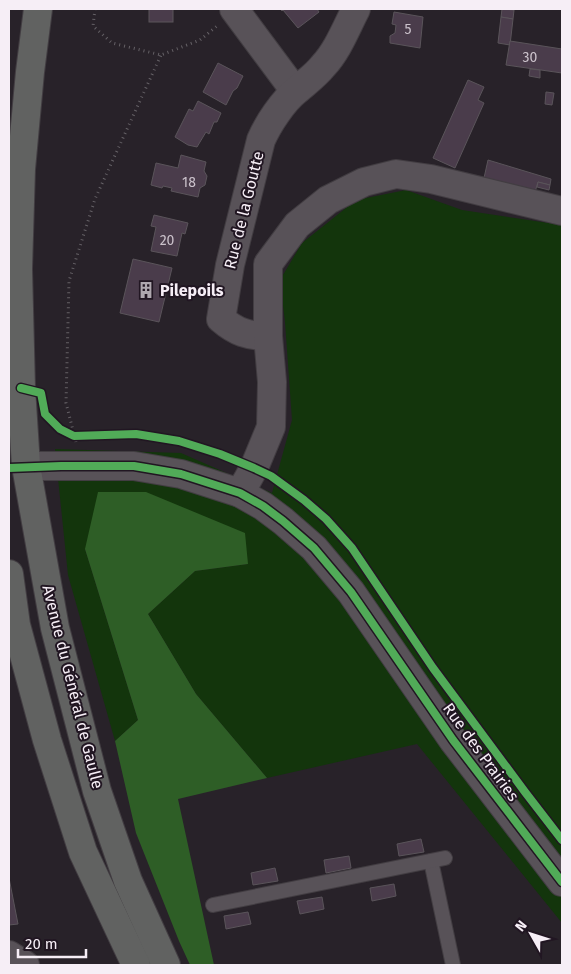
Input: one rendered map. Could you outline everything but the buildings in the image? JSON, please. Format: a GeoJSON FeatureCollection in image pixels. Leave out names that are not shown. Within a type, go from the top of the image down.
{"type":"FeatureCollection","features":[{"type":"Feature","properties":{"kind":"main road","name":"Avenue du Général de Gaulle"},"geometry":{"type":"LineString","coordinates":[[38,9],[21,169],[18,269],[21,388],[26,466],[55,628],[97,791],[128,881],[166,965]]}},
{"type":"Feature","properties":{"kind":"main road","name":"Avenue du Général de Gaulle"},"geometry":{"type":"LineString","coordinates":[[9,574],[16,625],[47,740],[83,852],[136,965]]}},
{"type":"Feature","properties":{"kind":"main road"},"geometry":{"type":"LineString","coordinates":[[122,937],[128,965]]}},
{"type":"Feature","properties":{"kind":"street","name":"Rue de la Goutte"},"geometry":{"type":"LineString","coordinates":[[268,336],[239,332],[222,319],[230,265],[261,140],[267,127],[295,91],[312,79],[335,51],[356,9]]}},
{"type":"Feature","properties":{"kind":"street"},"geometry":{"type":"LineString","coordinates":[[235,10],[295,91]]}},
{"type":"Feature","properties":{"kind":"street"},"geometry":{"type":"LineString","coordinates":[[240,493],[254,468],[271,427],[272,382],[268,336],[268,264],[297,225],[328,200],[364,182],[396,174],[432,179],[562,211]]}},
{"type":"Feature","properties":{"kind":"street","name":"Rue des Prairies"},"geometry":{"type":"LineString","coordinates":[[26,466],[134,466],[181,474],[240,493],[263,506],[283,521],[314,548],[351,592],[453,740],[562,882]]}},
{"type":"Feature","properties":{"kind":"street"},"geometry":{"type":"LineString","coordinates":[[9,955],[25,965]]}},
{"type":"Feature","properties":{"kind":"lane"},"geometry":{"type":"LineString","coordinates":[[213,905],[438,860],[453,965]]}},
{"type":"Feature","properties":{"kind":"path"},"geometry":{"type":"LineString","coordinates":[[95,9],[93,26],[112,43],[161,55],[200,40],[235,10]]}},
{"type":"Feature","properties":{"kind":"path"},"geometry":{"type":"LineString","coordinates":[[81,466],[66,403],[69,281],[95,199],[161,55]]}},
{"type":"Feature","properties":{"kind":"green space"},"geometry":{"type":"Polygon","coordinates":[[[406,190],[462,210],[562,225],[562,923],[417,744],[267,778],[196,694],[148,614],[195,571],[248,564],[85,549],[138,720],[115,741],[68,575],[55,449],[181,453],[272,493],[292,420],[280,280],[302,243],[356,200],[406,190]]]}},
{"type":"Feature","properties":{"kind":"green space"},"geometry":{"type":"Polygon","coordinates":[[[98,492],[146,492],[245,533],[248,564],[195,571],[148,614],[196,694],[267,778],[178,799],[214,965],[190,965],[136,833],[115,741],[138,720],[85,549],[98,492]]]}},
{"type":"Feature","properties":{"kind":"cycle path"},"geometry":{"type":"LineString","coordinates":[[21,388],[41,393],[45,414],[60,429],[74,436],[136,434],[179,441],[220,454],[271,476],[304,500],[326,519],[352,548],[433,668],[562,840]]}},
{"type":"Feature","properties":{"kind":"cycle path"},"geometry":{"type":"LineString","coordinates":[[9,468],[134,466],[181,474],[240,493],[263,506],[314,548],[351,592],[453,740],[562,882]]}},
{"type":"Feature","properties":{"kind":"place","name":"Pilepoils"},"geometry":{"type":"Point","coordinates":[146,290]}}]}
